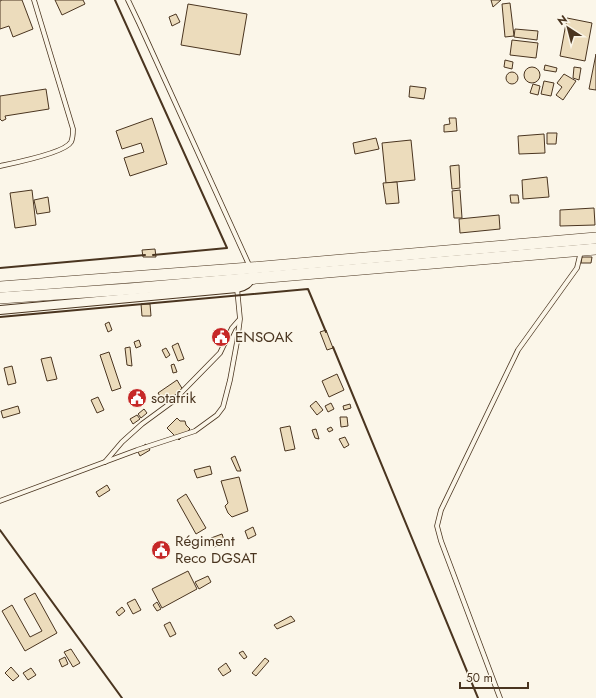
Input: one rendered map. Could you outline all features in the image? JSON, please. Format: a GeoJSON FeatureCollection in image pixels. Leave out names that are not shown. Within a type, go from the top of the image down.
{"type":"FeatureCollection","features":[{"type":"Feature","properties":{"kind":"street"},"geometry":{"type":"LineString","coordinates":[[0,298],[596,238]]}},
{"type":"Feature","properties":{"kind":"street"},"geometry":{"type":"LineString","coordinates":[[0,287],[250,273],[596,249]]}},
{"type":"Feature","properties":{"kind":"street"},"geometry":{"type":"LineString","coordinates":[[0,310],[238,288],[243,287],[250,273]]}},
{"type":"Feature","properties":{"kind":"lane"},"geometry":{"type":"LineString","coordinates":[[0,166],[41,156],[65,148],[71,142],[74,129],[34,0]]}},
{"type":"Feature","properties":{"kind":"lane"},"geometry":{"type":"LineString","coordinates":[[128,0],[143,30],[250,273]]}},
{"type":"Feature","properties":{"kind":"lane"},"geometry":{"type":"LineString","coordinates":[[500,698],[441,541],[437,526],[441,510],[518,350],[576,268],[581,251]]}},
{"type":"Feature","properties":{"kind":"lane"},"geometry":{"type":"LineString","coordinates":[[0,501],[104,462],[195,431],[217,415],[223,407],[237,342],[240,319],[238,288]]}},
{"type":"Feature","properties":{"kind":"lane"},"geometry":{"type":"LineString","coordinates":[[104,462],[122,442],[142,424],[172,402],[220,353],[232,328],[240,319]]}},
{"type":"Feature","properties":{"kind":"building"},"geometry":{"type":"Polygon","coordinates":[[[22,0],[33,29],[13,37],[9,26],[0,29],[0,1],[22,0]]]}},
{"type":"Feature","properties":{"kind":"building"},"geometry":{"type":"Polygon","coordinates":[[[55,0],[83,0],[85,4],[62,15],[55,0]]]}},
{"type":"Feature","properties":{"kind":"building"},"geometry":{"type":"Polygon","coordinates":[[[491,0],[501,0],[493,7],[491,0]]]}},
{"type":"Feature","properties":{"kind":"building"},"geometry":{"type":"Polygon","coordinates":[[[510,3],[514,36],[505,37],[502,4],[510,3]]]}},
{"type":"Feature","properties":{"kind":"building"},"geometry":{"type":"Polygon","coordinates":[[[188,4],[247,14],[240,55],[181,45],[188,4]]]}},
{"type":"Feature","properties":{"kind":"building"},"geometry":{"type":"Polygon","coordinates":[[[176,14],[180,22],[172,26],[169,17],[176,14]]]}},
{"type":"Feature","properties":{"kind":"building"},"geometry":{"type":"Polygon","coordinates":[[[567,18],[592,23],[585,61],[560,56],[567,18]]]}},
{"type":"Feature","properties":{"kind":"building"},"geometry":{"type":"Polygon","coordinates":[[[515,29],[538,31],[537,40],[514,37],[515,29]]]}},
{"type":"Feature","properties":{"kind":"building"},"geometry":{"type":"Polygon","coordinates":[[[512,40],[538,43],[536,58],[510,55],[512,40]]]}},
{"type":"Feature","properties":{"kind":"building"},"geometry":{"type":"Polygon","coordinates":[[[596,54],[596,90],[589,89],[596,54]]]}},
{"type":"Feature","properties":{"kind":"building"},"geometry":{"type":"Polygon","coordinates":[[[505,60],[513,62],[512,69],[504,67],[505,60]]]}},
{"type":"Feature","properties":{"kind":"building"},"geometry":{"type":"Polygon","coordinates":[[[545,65],[557,68],[556,72],[544,70],[545,65]]]}},
{"type":"Feature","properties":{"kind":"building"},"geometry":{"type":"Polygon","coordinates":[[[532,67],[538,69],[540,75],[538,81],[532,83],[526,81],[524,75],[526,69],[532,67]]]}},
{"type":"Feature","properties":{"kind":"building"},"geometry":{"type":"Polygon","coordinates":[[[574,67],[581,68],[579,80],[573,78],[574,67]]]}},
{"type":"Feature","properties":{"kind":"building"},"geometry":{"type":"Polygon","coordinates":[[[510,72],[514,72],[518,78],[514,84],[510,84],[506,80],[506,76],[510,72]]]}},
{"type":"Feature","properties":{"kind":"building"},"geometry":{"type":"Polygon","coordinates":[[[564,74],[576,81],[563,100],[556,95],[562,87],[557,83],[564,74]]]}},
{"type":"Feature","properties":{"kind":"building"},"geometry":{"type":"Polygon","coordinates":[[[544,81],[554,83],[551,96],[541,94],[544,81]]]}},
{"type":"Feature","properties":{"kind":"building"},"geometry":{"type":"Polygon","coordinates":[[[533,84],[540,86],[538,95],[530,93],[533,84]]]}},
{"type":"Feature","properties":{"kind":"building"},"geometry":{"type":"Polygon","coordinates":[[[410,86],[426,88],[424,99],[409,97],[410,86]]]}},
{"type":"Feature","properties":{"kind":"building"},"geometry":{"type":"Polygon","coordinates":[[[46,89],[49,109],[5,116],[6,119],[2,121],[0,119],[0,96],[46,89]]]}},
{"type":"Feature","properties":{"kind":"building"},"geometry":{"type":"Polygon","coordinates":[[[152,118],[167,164],[130,176],[124,158],[144,152],[141,143],[122,149],[116,131],[152,118]]]}},
{"type":"Feature","properties":{"kind":"building"},"geometry":{"type":"Polygon","coordinates":[[[449,118],[456,118],[457,131],[444,132],[444,125],[450,124],[449,118]]]}},
{"type":"Feature","properties":{"kind":"building"},"geometry":{"type":"Polygon","coordinates":[[[547,133],[557,133],[556,144],[547,144],[547,133]]]}},
{"type":"Feature","properties":{"kind":"building"},"geometry":{"type":"Polygon","coordinates":[[[544,134],[545,153],[519,154],[518,136],[544,134]]]}},
{"type":"Feature","properties":{"kind":"building"},"geometry":{"type":"Polygon","coordinates":[[[376,138],[379,149],[355,154],[353,143],[376,138]]]}},
{"type":"Feature","properties":{"kind":"building"},"geometry":{"type":"Polygon","coordinates":[[[411,140],[415,180],[386,183],[382,143],[411,140]]]}},
{"type":"Feature","properties":{"kind":"building"},"geometry":{"type":"Polygon","coordinates":[[[459,165],[460,188],[452,189],[450,166],[459,165]]]}},
{"type":"Feature","properties":{"kind":"building"},"geometry":{"type":"Polygon","coordinates":[[[547,177],[549,197],[523,199],[522,180],[547,177]]]}},
{"type":"Feature","properties":{"kind":"building"},"geometry":{"type":"Polygon","coordinates":[[[397,182],[399,203],[386,204],[383,183],[397,182]]]}},
{"type":"Feature","properties":{"kind":"building"},"geometry":{"type":"Polygon","coordinates":[[[32,190],[36,225],[15,228],[10,193],[32,190]]]}},
{"type":"Feature","properties":{"kind":"building"},"geometry":{"type":"Polygon","coordinates":[[[460,190],[462,218],[454,218],[452,191],[460,190]]]}},
{"type":"Feature","properties":{"kind":"building"},"geometry":{"type":"Polygon","coordinates":[[[510,195],[518,195],[519,203],[511,203],[510,195]]]}},
{"type":"Feature","properties":{"kind":"building"},"geometry":{"type":"Polygon","coordinates":[[[48,197],[50,212],[37,214],[34,200],[48,197]]]}},
{"type":"Feature","properties":{"kind":"building"},"geometry":{"type":"Polygon","coordinates":[[[594,208],[595,225],[560,226],[560,210],[594,208]]]}},
{"type":"Feature","properties":{"kind":"building"},"geometry":{"type":"Polygon","coordinates":[[[499,215],[500,229],[460,233],[459,219],[499,215]]]}},
{"type":"Feature","properties":{"kind":"building"},"geometry":{"type":"Polygon","coordinates":[[[155,249],[156,257],[143,257],[142,250],[155,249]]]}},
{"type":"Feature","properties":{"kind":"building"},"geometry":{"type":"Polygon","coordinates":[[[582,257],[592,257],[591,263],[581,263],[582,257]]]}},
{"type":"Feature","properties":{"kind":"building"},"geometry":{"type":"Polygon","coordinates":[[[141,304],[150,304],[151,316],[142,316],[141,304]]]}},
{"type":"Feature","properties":{"kind":"building"},"geometry":{"type":"Polygon","coordinates":[[[109,322],[112,330],[108,332],[105,324],[109,322]]]}},
{"type":"Feature","properties":{"kind":"building"},"geometry":{"type":"Polygon","coordinates":[[[326,330],[333,348],[327,350],[320,332],[326,330]]]}},
{"type":"Feature","properties":{"kind":"building"},"geometry":{"type":"Polygon","coordinates":[[[139,340],[141,346],[136,348],[134,342],[139,340]]]}},
{"type":"Feature","properties":{"kind":"building"},"geometry":{"type":"Polygon","coordinates":[[[178,343],[184,359],[178,361],[172,346],[178,343]]]}},
{"type":"Feature","properties":{"kind":"building"},"geometry":{"type":"Polygon","coordinates":[[[130,347],[132,366],[127,365],[125,348],[130,347]]]}},
{"type":"Feature","properties":{"kind":"building"},"geometry":{"type":"Polygon","coordinates":[[[166,348],[170,355],[166,358],[162,350],[166,348]]]}},
{"type":"Feature","properties":{"kind":"building"},"geometry":{"type":"Polygon","coordinates":[[[109,352],[121,388],[112,391],[100,355],[109,352]]]}},
{"type":"Feature","properties":{"kind":"building"},"geometry":{"type":"Polygon","coordinates":[[[51,357],[57,379],[47,381],[41,359],[51,357]]]}},
{"type":"Feature","properties":{"kind":"building"},"geometry":{"type":"Polygon","coordinates":[[[174,364],[177,372],[173,373],[171,365],[174,364]]]}},
{"type":"Feature","properties":{"kind":"building"},"geometry":{"type":"Polygon","coordinates":[[[12,366],[16,383],[8,385],[4,368],[12,366]]]}},
{"type":"Feature","properties":{"kind":"building"},"geometry":{"type":"Polygon","coordinates":[[[337,374],[344,390],[329,397],[322,381],[337,374]]]}},
{"type":"Feature","properties":{"kind":"building"},"geometry":{"type":"Polygon","coordinates":[[[177,380],[183,390],[164,402],[158,393],[177,380]]]}},
{"type":"Feature","properties":{"kind":"building"},"geometry":{"type":"Polygon","coordinates":[[[98,397],[104,410],[97,413],[91,400],[98,397]]]}},
{"type":"Feature","properties":{"kind":"building"},"geometry":{"type":"Polygon","coordinates":[[[316,401],[323,410],[317,415],[310,406],[316,401]]]}},
{"type":"Feature","properties":{"kind":"building"},"geometry":{"type":"Polygon","coordinates":[[[331,403],[334,409],[328,412],[325,406],[331,403]]]}},
{"type":"Feature","properties":{"kind":"building"},"geometry":{"type":"Polygon","coordinates":[[[350,404],[351,408],[344,410],[343,406],[350,404]]]}},
{"type":"Feature","properties":{"kind":"building"},"geometry":{"type":"Polygon","coordinates":[[[18,406],[20,413],[3,418],[1,411],[18,406]]]}},
{"type":"Feature","properties":{"kind":"building"},"geometry":{"type":"Polygon","coordinates":[[[144,409],[147,413],[141,418],[138,414],[144,409]]]}},
{"type":"Feature","properties":{"kind":"building"},"geometry":{"type":"Polygon","coordinates":[[[137,415],[140,419],[133,424],[130,419],[137,415]]]}},
{"type":"Feature","properties":{"kind":"building"},"geometry":{"type":"Polygon","coordinates":[[[340,417],[347,417],[348,426],[341,427],[340,417]]]}},
{"type":"Feature","properties":{"kind":"building"},"geometry":{"type":"Polygon","coordinates":[[[177,418],[180,421],[185,421],[186,425],[190,429],[179,440],[167,428],[177,418]]]}},
{"type":"Feature","properties":{"kind":"building"},"geometry":{"type":"Polygon","coordinates":[[[290,426],[295,449],[285,451],[280,428],[290,426]]]}},
{"type":"Feature","properties":{"kind":"building"},"geometry":{"type":"Polygon","coordinates":[[[331,427],[333,430],[329,432],[327,429],[331,427]]]}},
{"type":"Feature","properties":{"kind":"building"},"geometry":{"type":"Polygon","coordinates":[[[316,429],[319,439],[315,438],[312,430],[316,429]]]}},
{"type":"Feature","properties":{"kind":"building"},"geometry":{"type":"Polygon","coordinates":[[[345,437],[349,445],[344,448],[339,439],[345,437]]]}},
{"type":"Feature","properties":{"kind":"building"},"geometry":{"type":"Polygon","coordinates":[[[146,444],[150,450],[140,456],[137,450],[146,444]]]}},
{"type":"Feature","properties":{"kind":"building"},"geometry":{"type":"Polygon","coordinates":[[[235,456],[241,471],[237,471],[231,458],[235,456]]]}},
{"type":"Feature","properties":{"kind":"building"},"geometry":{"type":"Polygon","coordinates":[[[210,466],[212,474],[197,478],[194,470],[210,466]]]}},
{"type":"Feature","properties":{"kind":"building"},"geometry":{"type":"Polygon","coordinates":[[[239,477],[248,511],[232,517],[228,513],[225,506],[228,503],[221,481],[239,477]]]}},
{"type":"Feature","properties":{"kind":"building"},"geometry":{"type":"Polygon","coordinates":[[[107,485],[110,490],[99,497],[96,492],[107,485]]]}},
{"type":"Feature","properties":{"kind":"building"},"geometry":{"type":"Polygon","coordinates":[[[186,494],[206,528],[196,534],[177,500],[186,494]]]}},
{"type":"Feature","properties":{"kind":"building"},"geometry":{"type":"Polygon","coordinates":[[[253,527],[256,535],[248,539],[245,531],[253,527]]]}},
{"type":"Feature","properties":{"kind":"building"},"geometry":{"type":"Polygon","coordinates":[[[222,534],[225,543],[214,547],[211,538],[222,534]]]}},
{"type":"Feature","properties":{"kind":"building"},"geometry":{"type":"Polygon","coordinates":[[[188,571],[197,589],[162,608],[152,589],[188,571]]]}},
{"type":"Feature","properties":{"kind":"building"},"geometry":{"type":"Polygon","coordinates":[[[208,576],[211,582],[199,589],[195,582],[208,576]]]}},
{"type":"Feature","properties":{"kind":"building"},"geometry":{"type":"Polygon","coordinates":[[[35,593],[57,633],[25,651],[2,611],[12,605],[30,637],[42,631],[24,599],[35,593]]]}},
{"type":"Feature","properties":{"kind":"building"},"geometry":{"type":"Polygon","coordinates":[[[135,599],[141,610],[133,614],[127,603],[135,599]]]}},
{"type":"Feature","properties":{"kind":"building"},"geometry":{"type":"Polygon","coordinates":[[[157,602],[161,609],[157,611],[153,605],[157,602]]]}},
{"type":"Feature","properties":{"kind":"building"},"geometry":{"type":"Polygon","coordinates":[[[122,607],[125,611],[119,616],[116,612],[122,607]]]}},
{"type":"Feature","properties":{"kind":"building"},"geometry":{"type":"Polygon","coordinates":[[[291,616],[295,621],[277,629],[274,625],[291,616]]]}},
{"type":"Feature","properties":{"kind":"building"},"geometry":{"type":"Polygon","coordinates":[[[170,622],[176,634],[170,637],[164,625],[170,622]]]}},
{"type":"Feature","properties":{"kind":"building"},"geometry":{"type":"Polygon","coordinates":[[[71,649],[80,663],[73,667],[64,652],[71,649]]]}},
{"type":"Feature","properties":{"kind":"building"},"geometry":{"type":"Polygon","coordinates":[[[243,651],[247,657],[244,659],[239,653],[243,651]]]}},
{"type":"Feature","properties":{"kind":"building"},"geometry":{"type":"Polygon","coordinates":[[[65,657],[68,664],[62,667],[59,660],[65,657]]]}},
{"type":"Feature","properties":{"kind":"building"},"geometry":{"type":"Polygon","coordinates":[[[265,658],[269,661],[256,676],[252,673],[265,658]]]}},
{"type":"Feature","properties":{"kind":"building"},"geometry":{"type":"Polygon","coordinates":[[[226,663],[231,671],[223,676],[218,669],[226,663]]]}},
{"type":"Feature","properties":{"kind":"building"},"geometry":{"type":"Polygon","coordinates":[[[11,667],[19,676],[13,681],[5,673],[11,667]]]}},
{"type":"Feature","properties":{"kind":"building"},"geometry":{"type":"Polygon","coordinates":[[[31,668],[36,675],[28,680],[23,673],[31,668]]]}},
{"type":"Feature","properties":{"kind":"wall"},"geometry":{"type":"LineString","coordinates":[[115,0],[227,248],[153,255]]}},
{"type":"Feature","properties":{"kind":"wall"},"geometry":{"type":"LineString","coordinates":[[0,268],[145,255]]}},
{"type":"Feature","properties":{"kind":"wall"},"geometry":{"type":"LineString","coordinates":[[0,317],[308,289],[326,332]]}},
{"type":"Feature","properties":{"kind":"wall"},"geometry":{"type":"LineString","coordinates":[[333,347],[478,698]]}},
{"type":"Feature","properties":{"kind":"wall"},"geometry":{"type":"LineString","coordinates":[[0,530],[122,698]]}},
{"type":"Feature","properties":{"kind":"place","name":"ENSOAK"},"geometry":{"type":"Point","coordinates":[221,337]}},
{"type":"Feature","properties":{"kind":"place","name":"sotafrik"},"geometry":{"type":"Point","coordinates":[137,398]}},
{"type":"Feature","properties":{"kind":"place","name":"Régiment Reco DGSAT"},"geometry":{"type":"Point","coordinates":[161,550]}}]}
